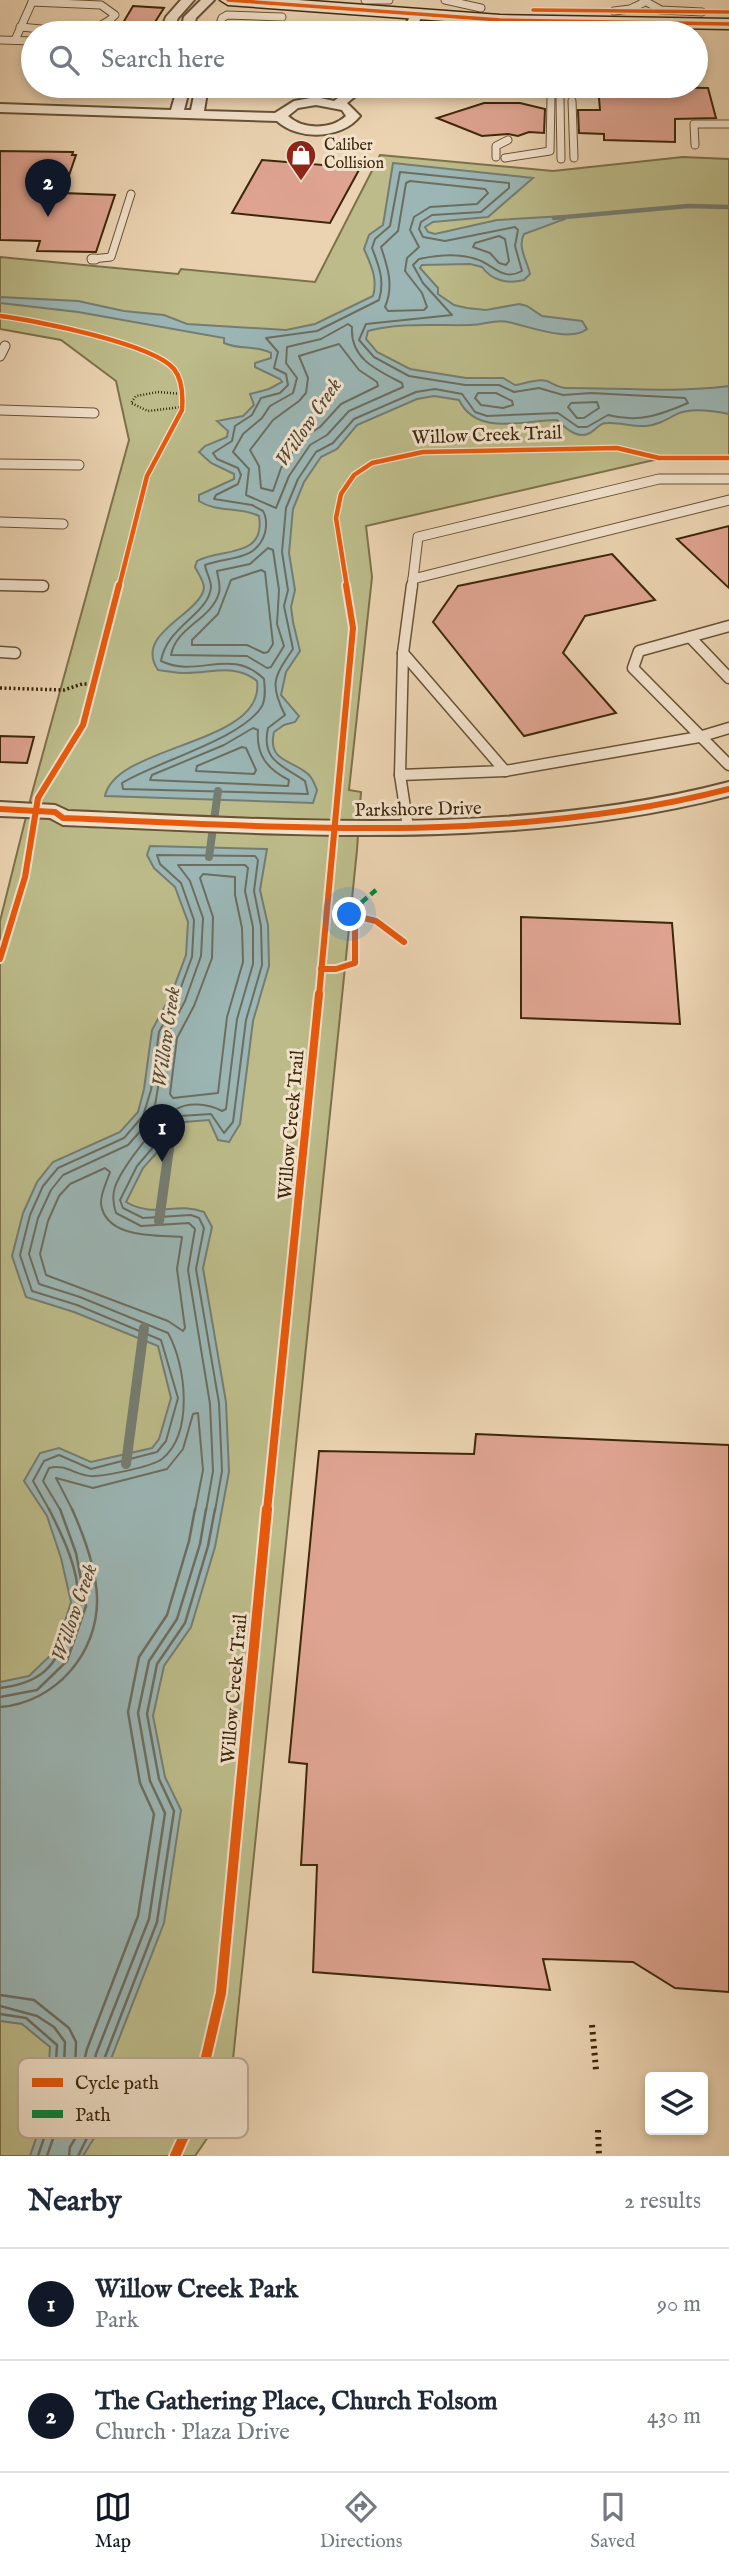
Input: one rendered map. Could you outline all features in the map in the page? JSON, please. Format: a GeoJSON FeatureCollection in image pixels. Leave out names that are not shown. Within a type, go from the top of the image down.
{"type":"FeatureCollection","features":[{"type":"Feature","properties":{"kind":"main road"},"geometry":{"type":"LineString","coordinates":[[228,0],[416,16],[524,21]]}},
{"type":"Feature","properties":{"kind":"main road"},"geometry":{"type":"LineString","coordinates":[[365,0],[481,8],[729,12]]}},
{"type":"Feature","properties":{"kind":"main road"},"geometry":{"type":"LineString","coordinates":[[416,16],[463,13],[481,8]]}},
{"type":"Feature","properties":{"kind":"main road"},"geometry":{"type":"LineString","coordinates":[[708,24],[729,24]]}},
{"type":"Feature","properties":{"kind":"street"},"geometry":{"type":"LineString","coordinates":[[170,21],[188,0]]}},
{"type":"Feature","properties":{"kind":"street"},"geometry":{"type":"LineString","coordinates":[[189,21],[208,0]]}},
{"type":"Feature","properties":{"kind":"street"},"geometry":{"type":"LineString","coordinates":[[413,21],[416,16]]}},
{"type":"Feature","properties":{"kind":"street"},"geometry":{"type":"LineString","coordinates":[[177,112],[181,98]]}},
{"type":"Feature","properties":{"kind":"street"},"geometry":{"type":"LineString","coordinates":[[197,113],[200,98]]}},
{"type":"Feature","properties":{"kind":"street"},"geometry":{"type":"LineString","coordinates":[[338,104],[346,98]]}},
{"type":"Feature","properties":{"kind":"street"},"geometry":{"type":"LineString","coordinates":[[0,108],[281,117],[300,128],[335,127],[346,123],[353,116],[352,111],[338,104],[316,102],[294,105],[282,112],[281,117]]}},
{"type":"Feature","properties":{"kind":"street","name":"Parkshore Drive"},"geometry":{"type":"LineString","coordinates":[[0,823],[53,823],[63,818],[370,827],[509,824],[638,807],[729,789]]}},
{"type":"Feature","properties":{"kind":"street","name":"Parkshore Drive"},"geometry":{"type":"LineString","coordinates":[[0,809],[55,812],[63,818]]}},
{"type":"Feature","properties":{"kind":"lane"},"geometry":{"type":"LineString","coordinates":[[365,0],[389,0]]}},
{"type":"Feature","properties":{"kind":"lane"},"geometry":{"type":"LineString","coordinates":[[445,0],[481,8]]}},
{"type":"Feature","properties":{"kind":"lane"},"geometry":{"type":"LineString","coordinates":[[23,21],[32,1],[101,5],[115,15],[110,21]]}},
{"type":"Feature","properties":{"kind":"lane"},"geometry":{"type":"LineString","coordinates":[[614,11],[636,8],[643,1],[655,8],[702,12]]}},
{"type":"Feature","properties":{"kind":"lane"},"geometry":{"type":"LineString","coordinates":[[221,21],[228,15],[282,17]]}},
{"type":"Feature","properties":{"kind":"lane"},"geometry":{"type":"LineString","coordinates":[[15,40],[20,27]]}},
{"type":"Feature","properties":{"kind":"lane"},"geometry":{"type":"LineString","coordinates":[[0,40],[21,40]]}},
{"type":"Feature","properties":{"kind":"lane"},"geometry":{"type":"LineString","coordinates":[[505,158],[550,151],[551,98]]}},
{"type":"Feature","properties":{"kind":"lane"},"geometry":{"type":"LineString","coordinates":[[568,159],[566,100],[568,159]]}},
{"type":"Feature","properties":{"kind":"lane"},"geometry":{"type":"LineString","coordinates":[[695,145],[694,124],[729,124]]}},
{"type":"Feature","properties":{"kind":"lane"},"geometry":{"type":"LineString","coordinates":[[485,141],[496,145],[508,140]]}},
{"type":"Feature","properties":{"kind":"lane"},"geometry":{"type":"LineString","coordinates":[[496,145],[496,157]]}},
{"type":"Feature","properties":{"kind":"lane"},"geometry":{"type":"LineString","coordinates":[[92,259],[111,257],[131,194]]}},
{"type":"Feature","properties":{"kind":"lane"},"geometry":{"type":"LineString","coordinates":[[0,356],[5,346]]}},
{"type":"Feature","properties":{"kind":"lane"},"geometry":{"type":"LineString","coordinates":[[0,410],[94,413]]}},
{"type":"Feature","properties":{"kind":"lane"},"geometry":{"type":"LineString","coordinates":[[0,464],[79,465]]}},
{"type":"Feature","properties":{"kind":"lane"},"geometry":{"type":"LineString","coordinates":[[408,827],[400,775],[404,653],[418,537],[659,479],[729,479]]}},
{"type":"Feature","properties":{"kind":"lane"},"geometry":{"type":"LineString","coordinates":[[413,579],[729,500]]}},
{"type":"Feature","properties":{"kind":"lane"},"geometry":{"type":"LineString","coordinates":[[0,522],[62,524]]}},
{"type":"Feature","properties":{"kind":"lane"},"geometry":{"type":"LineString","coordinates":[[0,585],[43,586]]}},
{"type":"Feature","properties":{"kind":"lane"},"geometry":{"type":"LineString","coordinates":[[729,626],[639,650],[633,667],[729,765]]}},
{"type":"Feature","properties":{"kind":"lane"},"geometry":{"type":"LineString","coordinates":[[690,637],[729,678]]}},
{"type":"Feature","properties":{"kind":"lane"},"geometry":{"type":"LineString","coordinates":[[0,652],[15,653]]}},
{"type":"Feature","properties":{"kind":"lane"},"geometry":{"type":"LineString","coordinates":[[404,653],[505,771]]}},
{"type":"Feature","properties":{"kind":"lane"},"geometry":{"type":"LineString","coordinates":[[400,775],[505,771],[699,737],[729,728]]}},
{"type":"Feature","properties":{"kind":"path"},"geometry":{"type":"LineString","coordinates":[[177,418],[182,407],[183,391],[145,393],[136,396],[131,403],[146,411],[182,407]]}},
{"type":"Feature","properties":{"kind":"path"},"geometry":{"type":"LineString","coordinates":[[92,694],[98,673]]}},
{"type":"Feature","properties":{"kind":"path"},"geometry":{"type":"LineString","coordinates":[[0,688],[64,690],[82,684],[95,684]]}},
{"type":"Feature","properties":{"kind":"path"},"geometry":{"type":"LineString","coordinates":[[592,2025],[596,2070]]}},
{"type":"Feature","properties":{"kind":"path"},"geometry":{"type":"LineString","coordinates":[[598,2130],[599,2156]]}},
{"type":"Feature","properties":{"kind":"shaded area"},"geometry":{"type":"Polygon","coordinates":[[[380,155],[553,171],[683,157],[729,159],[729,460],[654,460],[366,526],[372,577],[349,790],[361,792],[357,850],[233,2058],[18,2058],[18,2138],[207,2138],[195,2156],[0,2156],[0,921],[32,793],[129,440],[116,381],[61,340],[0,329],[0,257],[178,274],[181,269],[315,282],[380,155]]]}},
{"type":"Feature","properties":{"kind":"water"},"geometry":{"type":"Polygon","coordinates":[[[393,163],[533,178],[488,217],[433,222],[425,227],[428,232],[435,234],[497,220],[564,216],[565,219],[524,234],[522,249],[530,274],[524,280],[501,280],[491,276],[482,267],[470,264],[422,265],[420,268],[438,288],[438,294],[454,305],[486,310],[519,304],[542,316],[582,321],[587,329],[580,333],[560,334],[499,321],[471,325],[393,326],[368,331],[366,339],[377,352],[410,369],[466,378],[503,378],[515,385],[539,380],[567,388],[668,390],[729,386],[729,414],[694,410],[650,425],[606,423],[589,433],[579,435],[557,420],[489,423],[477,419],[459,400],[434,396],[417,399],[357,425],[337,449],[321,457],[304,482],[293,509],[289,553],[295,590],[291,607],[300,651],[286,672],[281,695],[299,716],[295,722],[274,732],[273,742],[278,755],[312,778],[317,790],[313,803],[105,796],[115,779],[135,765],[216,732],[239,719],[254,702],[257,681],[249,675],[223,670],[186,673],[158,670],[153,657],[154,645],[170,625],[200,598],[204,588],[195,567],[197,561],[239,550],[256,539],[259,516],[213,507],[199,501],[199,495],[234,479],[234,474],[211,463],[199,452],[205,446],[227,437],[228,431],[217,421],[243,416],[254,405],[250,394],[282,382],[255,367],[255,363],[271,358],[271,353],[230,345],[224,343],[224,338],[78,312],[0,303],[0,297],[78,301],[124,311],[164,315],[187,324],[286,330],[315,324],[373,296],[374,278],[364,249],[369,235],[383,225],[393,163]]]}},
{"type":"Feature","properties":{"kind":"water"},"geometry":{"type":"Polygon","coordinates":[[[150,846],[267,849],[260,890],[268,925],[269,966],[253,1021],[240,1124],[229,1142],[218,1140],[209,1120],[184,1122],[143,1168],[126,1202],[146,1209],[194,1209],[204,1212],[212,1227],[203,1268],[226,1402],[229,1472],[215,1547],[191,1627],[164,1666],[153,1716],[165,1777],[181,1810],[164,1923],[111,2058],[49,2058],[50,2047],[22,2024],[0,2021],[0,1682],[29,1676],[56,1650],[71,1602],[61,1558],[47,1516],[24,1481],[40,1453],[59,1448],[91,1462],[152,1448],[159,1439],[171,1398],[158,1346],[74,1312],[26,1297],[12,1256],[23,1213],[37,1182],[53,1162],[120,1132],[138,1112],[152,1030],[171,995],[186,955],[188,922],[175,887],[154,868],[147,855],[150,846]]]}},
{"type":"Feature","properties":{"kind":"water"},"geometry":{"type":"Polygon","coordinates":[[[36,2138],[94,2138],[83,2156],[30,2156],[36,2138]]]}},
{"type":"Feature","properties":{"kind":"building"},"geometry":{"type":"Polygon","coordinates":[[[133,6],[164,8],[156,21],[124,21],[133,6]]]}},
{"type":"Feature","properties":{"kind":"building"},"geometry":{"type":"Polygon","coordinates":[[[708,88],[716,118],[675,119],[675,142],[604,140],[604,134],[579,133],[578,110],[600,110],[599,98],[708,98],[708,88]]]}},
{"type":"Feature","properties":{"kind":"building"},"geometry":{"type":"Polygon","coordinates":[[[484,103],[520,103],[545,109],[544,133],[482,136],[437,118],[484,103]]]}},
{"type":"Feature","properties":{"kind":"building"},"geometry":{"type":"Polygon","coordinates":[[[0,151],[73,152],[72,155],[76,155],[63,193],[115,195],[96,252],[37,251],[40,241],[0,240],[0,151]]]}},
{"type":"Feature","properties":{"kind":"building"},"geometry":{"type":"Polygon","coordinates":[[[262,160],[360,168],[330,223],[232,213],[262,160]]]}},
{"type":"Feature","properties":{"kind":"building"},"geometry":{"type":"Polygon","coordinates":[[[729,526],[729,588],[677,539],[729,526]]]}},
{"type":"Feature","properties":{"kind":"building"},"geometry":{"type":"Polygon","coordinates":[[[612,554],[655,600],[585,616],[563,653],[616,713],[524,736],[433,622],[458,586],[612,554]]]}},
{"type":"Feature","properties":{"kind":"building"},"geometry":{"type":"Polygon","coordinates":[[[0,736],[34,737],[27,763],[0,762],[0,736]]]}},
{"type":"Feature","properties":{"kind":"building"},"geometry":{"type":"Polygon","coordinates":[[[521,917],[672,923],[680,1024],[521,1018],[521,917]]]}},
{"type":"Feature","properties":{"kind":"building"},"geometry":{"type":"Polygon","coordinates":[[[476,1434],[729,1445],[729,1992],[675,1988],[633,1962],[543,1959],[550,1990],[313,1972],[317,1865],[301,1865],[307,1764],[289,1762],[319,1451],[474,1454],[476,1434]]]}},
{"type":"Feature","properties":{"kind":"waterway"},"geometry":{"type":"LineString","coordinates":[[554,218],[688,206],[729,207]]}},
{"type":"Feature","properties":{"kind":"waterway","name":"Willow Creek"},"geometry":{"type":"LineString","coordinates":[[209,857],[218,791]]}},
{"type":"Feature","properties":{"kind":"waterway","name":"Willow Creek"},"geometry":{"type":"LineString","coordinates":[[159,1221],[172,1127]]}},
{"type":"Feature","properties":{"kind":"waterway","name":"Willow Creek"},"geometry":{"type":"LineString","coordinates":[[126,1464],[144,1328]]}},
{"type":"Feature","properties":{"kind":"marked path"},"geometry":{"type":"LineString","coordinates":[[355,916],[362,902],[376,890]]}},
{"type":"Feature","properties":{"kind":"cycle path"},"geometry":{"type":"LineString","coordinates":[[228,0],[500,20],[557,21]]}},
{"type":"Feature","properties":{"kind":"cycle path"},"geometry":{"type":"LineString","coordinates":[[533,10],[729,12]]}},
{"type":"Feature","properties":{"kind":"cycle path"},"geometry":{"type":"LineString","coordinates":[[708,24],[729,24]]}},
{"type":"Feature","properties":{"kind":"cycle path"},"geometry":{"type":"LineString","coordinates":[[0,316],[41,321],[88,333],[157,357],[172,366],[178,375],[183,398],[182,410],[147,476],[83,725],[38,798],[25,877],[0,959]]}},
{"type":"Feature","properties":{"kind":"cycle path","name":"Willow Creek Trail"},"geometry":{"type":"LineString","coordinates":[[206,2058],[221,1993],[286,1316],[300,1207],[353,628],[336,518],[341,494],[354,475],[372,463],[423,452],[617,448],[659,458],[729,458]]}},
{"type":"Feature","properties":{"kind":"cycle path"},"geometry":{"type":"LineString","coordinates":[[0,809],[55,812],[63,818],[264,826],[398,827],[465,825],[598,813],[729,789]]}},
{"type":"Feature","properties":{"kind":"cycle path"},"geometry":{"type":"LineString","coordinates":[[321,969],[336,969],[355,963],[355,916],[376,921],[404,942]]}},
{"type":"Feature","properties":{"kind":"cycle path","name":"Willow Creek Trail"},"geometry":{"type":"LineString","coordinates":[[175,2156],[183,2138]]}},
{"type":"Feature","properties":{"kind":"place","name":"Caliber Collision"},"geometry":{"type":"Point","coordinates":[301,182]}},
{"type":"Feature","properties":{"kind":"place","name":"The Gathering Place, Church Folsom"},"geometry":{"type":"Point","coordinates":[48,217]}},
{"type":"Feature","properties":{"kind":"place","name":"Willow Creek Park"},"geometry":{"type":"Point","coordinates":[162,1162]}}]}
